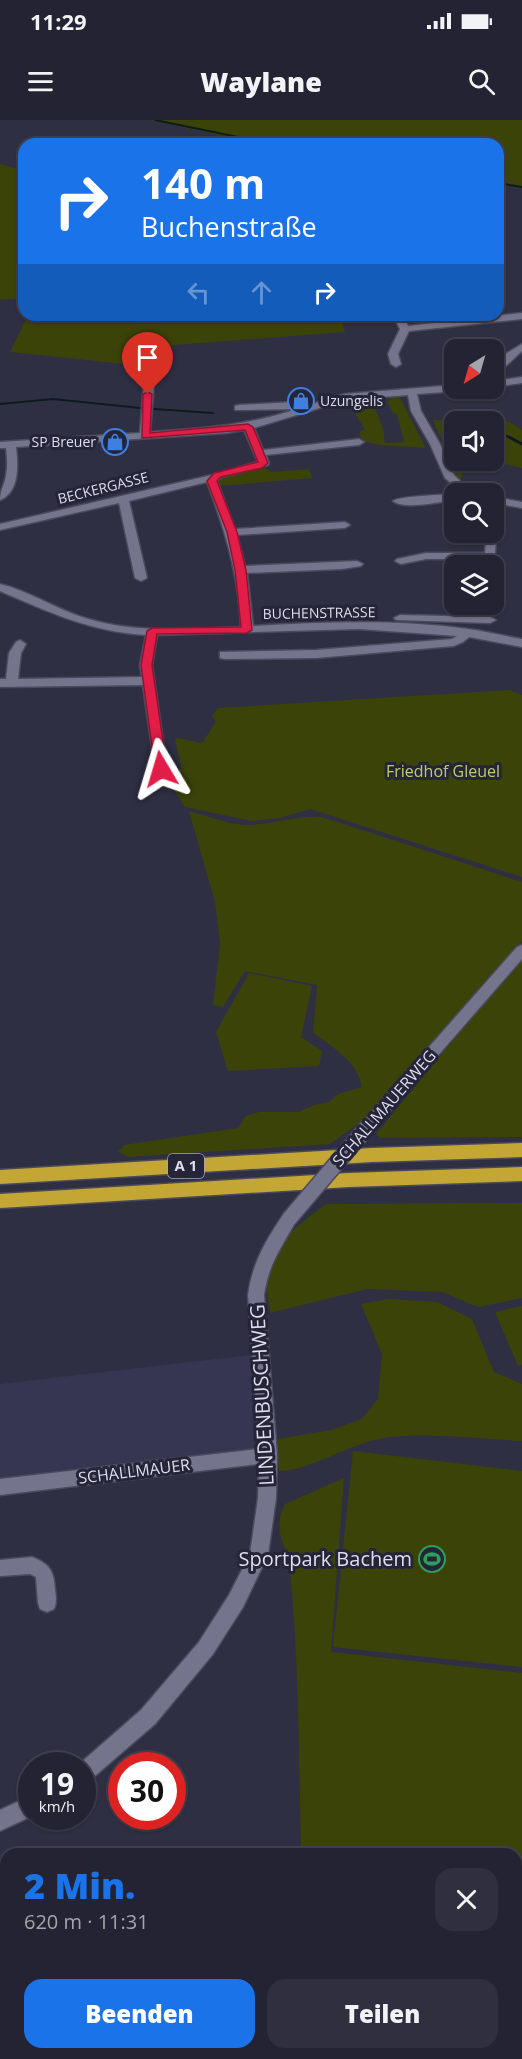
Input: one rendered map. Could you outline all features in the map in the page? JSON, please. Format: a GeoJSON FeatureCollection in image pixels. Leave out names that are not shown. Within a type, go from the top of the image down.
{"type":"FeatureCollection","features":[{"type":"Feature","properties":{"kind":"highway","name":"A 1"},"geometry":{"type":"LineString","coordinates":[[0,1177],[372,1155],[522,1150]]}},
{"type":"Feature","properties":{"kind":"highway","name":"A 1"},"geometry":{"type":"LineString","coordinates":[[0,1201],[349,1180],[522,1174]]}},
{"type":"Feature","properties":{"kind":"street"},"geometry":{"type":"LineString","coordinates":[[504,317],[522,315]]}},
{"type":"Feature","properties":{"kind":"street"},"geometry":{"type":"LineString","coordinates":[[401,321],[405,329]]}},
{"type":"Feature","properties":{"kind":"street"},"geometry":{"type":"LineString","coordinates":[[405,329],[472,321]]}},
{"type":"Feature","properties":{"kind":"street"},"geometry":{"type":"LineString","coordinates":[[396,364],[393,354],[405,329]]}},
{"type":"Feature","properties":{"kind":"street"},"geometry":{"type":"LineString","coordinates":[[504,361],[522,347]]}},
{"type":"Feature","properties":{"kind":"street"},"geometry":{"type":"LineString","coordinates":[[145,436],[150,370]]}},
{"type":"Feature","properties":{"kind":"street"},"geometry":{"type":"LineString","coordinates":[[504,383],[522,380]]}},
{"type":"Feature","properties":{"kind":"street"},"geometry":{"type":"LineString","coordinates":[[0,496],[9,483],[13,468],[5,445],[248,427],[345,397],[444,389]]}},
{"type":"Feature","properties":{"kind":"street"},"geometry":{"type":"LineString","coordinates":[[412,392],[416,411],[435,444],[449,476],[457,483]]}},
{"type":"Feature","properties":{"kind":"street"},"geometry":{"type":"LineString","coordinates":[[239,408],[294,405],[303,409]]}},
{"type":"Feature","properties":{"kind":"street"},"geometry":{"type":"LineString","coordinates":[[248,427],[260,453],[359,442]]}},
{"type":"Feature","properties":{"kind":"street","name":"BECKERGASSE"},"geometry":{"type":"LineString","coordinates":[[0,527],[47,518],[262,465],[264,463],[260,453]]}},
{"type":"Feature","properties":{"kind":"street"},"geometry":{"type":"LineString","coordinates":[[213,478],[212,481],[232,532],[240,570],[247,627]]}},
{"type":"Feature","properties":{"kind":"street"},"geometry":{"type":"LineString","coordinates":[[123,498],[141,578]]}},
{"type":"Feature","properties":{"kind":"street"},"geometry":{"type":"LineString","coordinates":[[398,501],[444,498]]}},
{"type":"Feature","properties":{"kind":"street"},"geometry":{"type":"LineString","coordinates":[[504,502],[522,505]]}},
{"type":"Feature","properties":{"kind":"street"},"geometry":{"type":"LineString","coordinates":[[232,532],[345,525]]}},
{"type":"Feature","properties":{"kind":"street"},"geometry":{"type":"LineString","coordinates":[[401,561],[426,556],[444,557]]}},
{"type":"Feature","properties":{"kind":"street"},"geometry":{"type":"LineString","coordinates":[[240,570],[357,564]]}},
{"type":"Feature","properties":{"kind":"street","name":"BUCHENSTRASSE"},"geometry":{"type":"LineString","coordinates":[[0,587],[70,618],[111,628],[152,631],[247,627],[369,626],[467,632],[522,642]]}},
{"type":"Feature","properties":{"kind":"street"},"geometry":{"type":"LineString","coordinates":[[489,636],[490,615]]}},
{"type":"Feature","properties":{"kind":"street","name":"BUCHENSTRASSE"},"geometry":{"type":"LineString","coordinates":[[247,627],[365,618],[490,620]]}},
{"type":"Feature","properties":{"kind":"street"},"geometry":{"type":"LineString","coordinates":[[152,631],[146,658],[161,769]]}},
{"type":"Feature","properties":{"kind":"street"},"geometry":{"type":"LineString","coordinates":[[224,654],[343,652],[454,642],[467,632]]}},
{"type":"Feature","properties":{"kind":"street"},"geometry":{"type":"LineString","coordinates":[[21,644],[15,653],[6,683],[148,681]]}},
{"type":"Feature","properties":{"kind":"street","name":"SCHALLMAUERWEG"},"geometry":{"type":"LineString","coordinates":[[258,1274],[264,1257],[289,1219],[522,950]]}},
{"type":"Feature","properties":{"kind":"street","name":"LINDENBUSCHWEG"},"geometry":{"type":"LineString","coordinates":[[96,1762],[148,1717],[206,1648],[236,1601],[260,1555],[267,1498],[268,1455],[256,1295],[258,1274]]}},
{"type":"Feature","properties":{"kind":"street","name":"SCHALLMAUER"},"geometry":{"type":"LineString","coordinates":[[0,1487],[268,1455]]}},
{"type":"Feature","properties":{"kind":"street"},"geometry":{"type":"LineString","coordinates":[[0,1568],[32,1565],[45,1574],[47,1603]]}},
{"type":"Feature","properties":{"kind":"street"},"geometry":{"type":"LineString","coordinates":[[0,1821],[18,1812]]}},
{"type":"Feature","properties":{"kind":"shaded area"},"geometry":{"type":"Polygon","coordinates":[[[251,1355],[254,1448],[0,1481],[0,1384],[251,1355]]]}},
{"type":"Feature","properties":{"kind":"green space"},"geometry":{"type":"Polygon","coordinates":[[[149,120],[522,120],[522,188],[504,185],[504,138],[233,138],[149,120]]]}},
{"type":"Feature","properties":{"kind":"green space"},"geometry":{"type":"Polygon","coordinates":[[[0,164],[18,169],[18,298],[0,300],[0,164]]]}},
{"type":"Feature","properties":{"kind":"green space"},"geometry":{"type":"Polygon","coordinates":[[[25,321],[342,321],[345,332],[174,345],[158,352],[154,367],[10,352],[25,321]]]}},
{"type":"Feature","properties":{"kind":"green space"},"geometry":{"type":"Polygon","coordinates":[[[396,395],[400,398],[426,448],[379,445],[362,441],[359,431],[365,430],[353,409],[374,406],[383,428],[385,443],[404,442],[397,414],[393,413],[387,401],[391,400],[389,396],[396,395]]]}},
{"type":"Feature","properties":{"kind":"green space"},"geometry":{"type":"Polygon","coordinates":[[[433,420],[444,420],[444,446],[433,420]]]}},
{"type":"Feature","properties":{"kind":"green space"},"geometry":{"type":"Polygon","coordinates":[[[504,421],[522,430],[522,468],[504,464],[504,421]]]}},
{"type":"Feature","properties":{"kind":"green space"},"geometry":{"type":"Polygon","coordinates":[[[265,468],[272,472],[308,469],[313,478],[220,486],[217,481],[220,478],[265,468]]]}},
{"type":"Feature","properties":{"kind":"green space"},"geometry":{"type":"Polygon","coordinates":[[[454,471],[464,471],[460,481],[454,471]]]}},
{"type":"Feature","properties":{"kind":"green space","name":"Friedhof Gleuel"},"geometry":{"type":"Polygon","coordinates":[[[510,690],[522,695],[522,877],[310,809],[280,818],[252,821],[185,807],[170,783],[168,771],[182,769],[175,740],[177,738],[202,743],[216,722],[212,716],[218,708],[510,690]]]}},
{"type":"Feature","properties":{"kind":"green space"},"geometry":{"type":"Polygon","coordinates":[[[189,811],[241,825],[322,817],[522,882],[522,941],[362,1121],[330,1144],[128,1157],[118,1152],[124,1145],[238,1128],[246,1116],[259,1112],[299,1112],[314,1105],[329,1102],[338,1094],[362,1087],[360,1078],[350,1063],[313,1033],[317,985],[245,971],[223,1007],[213,1005],[220,943],[215,902],[189,811]]]}},
{"type":"Feature","properties":{"kind":"green space"},"geometry":{"type":"Polygon","coordinates":[[[522,957],[522,1137],[380,1138],[376,1134],[522,957]]]}},
{"type":"Feature","properties":{"kind":"green space"},"geometry":{"type":"Polygon","coordinates":[[[249,973],[312,986],[301,1037],[322,1051],[319,1066],[228,1071],[216,1032],[249,973]]]}},
{"type":"Feature","properties":{"kind":"green space"},"geometry":{"type":"Polygon","coordinates":[[[522,1203],[522,1298],[478,1307],[442,1292],[367,1289],[270,1313],[267,1275],[270,1264],[289,1235],[326,1204],[522,1203]]]}},
{"type":"Feature","properties":{"kind":"green space"},"geometry":{"type":"Polygon","coordinates":[[[388,1299],[437,1302],[472,1319],[494,1372],[522,1384],[522,1441],[400,1436],[371,1441],[304,1467],[279,1471],[276,1456],[278,1439],[331,1430],[362,1419],[378,1399],[382,1354],[361,1304],[388,1299]]]}},
{"type":"Feature","properties":{"kind":"green space"},"geometry":{"type":"Polygon","coordinates":[[[522,1306],[522,1365],[518,1366],[495,1312],[522,1306]]]}},
{"type":"Feature","properties":{"kind":"green space","name":"Sportpark Bachem"},"geometry":{"type":"Polygon","coordinates":[[[353,1451],[522,1471],[522,1667],[333,1647],[353,1451]]]}},
{"type":"Feature","properties":{"kind":"green space"},"geometry":{"type":"Polygon","coordinates":[[[344,1478],[331,1652],[522,1673],[522,1848],[301,1848],[293,1605],[290,1570],[279,1523],[285,1504],[344,1478]]]}},
{"type":"Feature","properties":{"kind":"waterway"},"geometry":{"type":"LineString","coordinates":[[155,120],[243,138]]}},
{"type":"Feature","properties":{"kind":"waterway"},"geometry":{"type":"LineString","coordinates":[[504,184],[522,187]]}},
{"type":"Feature","properties":{"kind":"waterway"},"geometry":{"type":"LineString","coordinates":[[0,404],[53,399],[140,408]]}},
{"type":"Feature","properties":{"kind":"waterway"},"geometry":{"type":"LineString","coordinates":[[154,409],[213,413]]}},
{"type":"Feature","properties":{"kind":"waterway"},"geometry":{"type":"LineString","coordinates":[[505,435],[512,439]]}},
{"type":"Feature","properties":{"kind":"waterway"},"geometry":{"type":"LineString","coordinates":[[509,437],[522,444]]}},
{"type":"Feature","properties":{"kind":"place","name":"Uzungelis"},"geometry":{"type":"Point","coordinates":[301,401]}},
{"type":"Feature","properties":{"kind":"place","name":"SP Breuer"},"geometry":{"type":"Point","coordinates":[115,442]}},
{"type":"Feature","properties":{"kind":"place","name":"Sportpark Bachem"},"geometry":{"type":"Point","coordinates":[432,1559]}},
{"type":"Feature","properties":{"kind":"route"},"geometry":{"type":"LineString","coordinates":[[148,394],[145,436],[201,433],[248,427],[264,463],[218,475],[212,481],[232,532],[240,570],[247,630],[152,631],[146,665],[161,769]]}}]}
